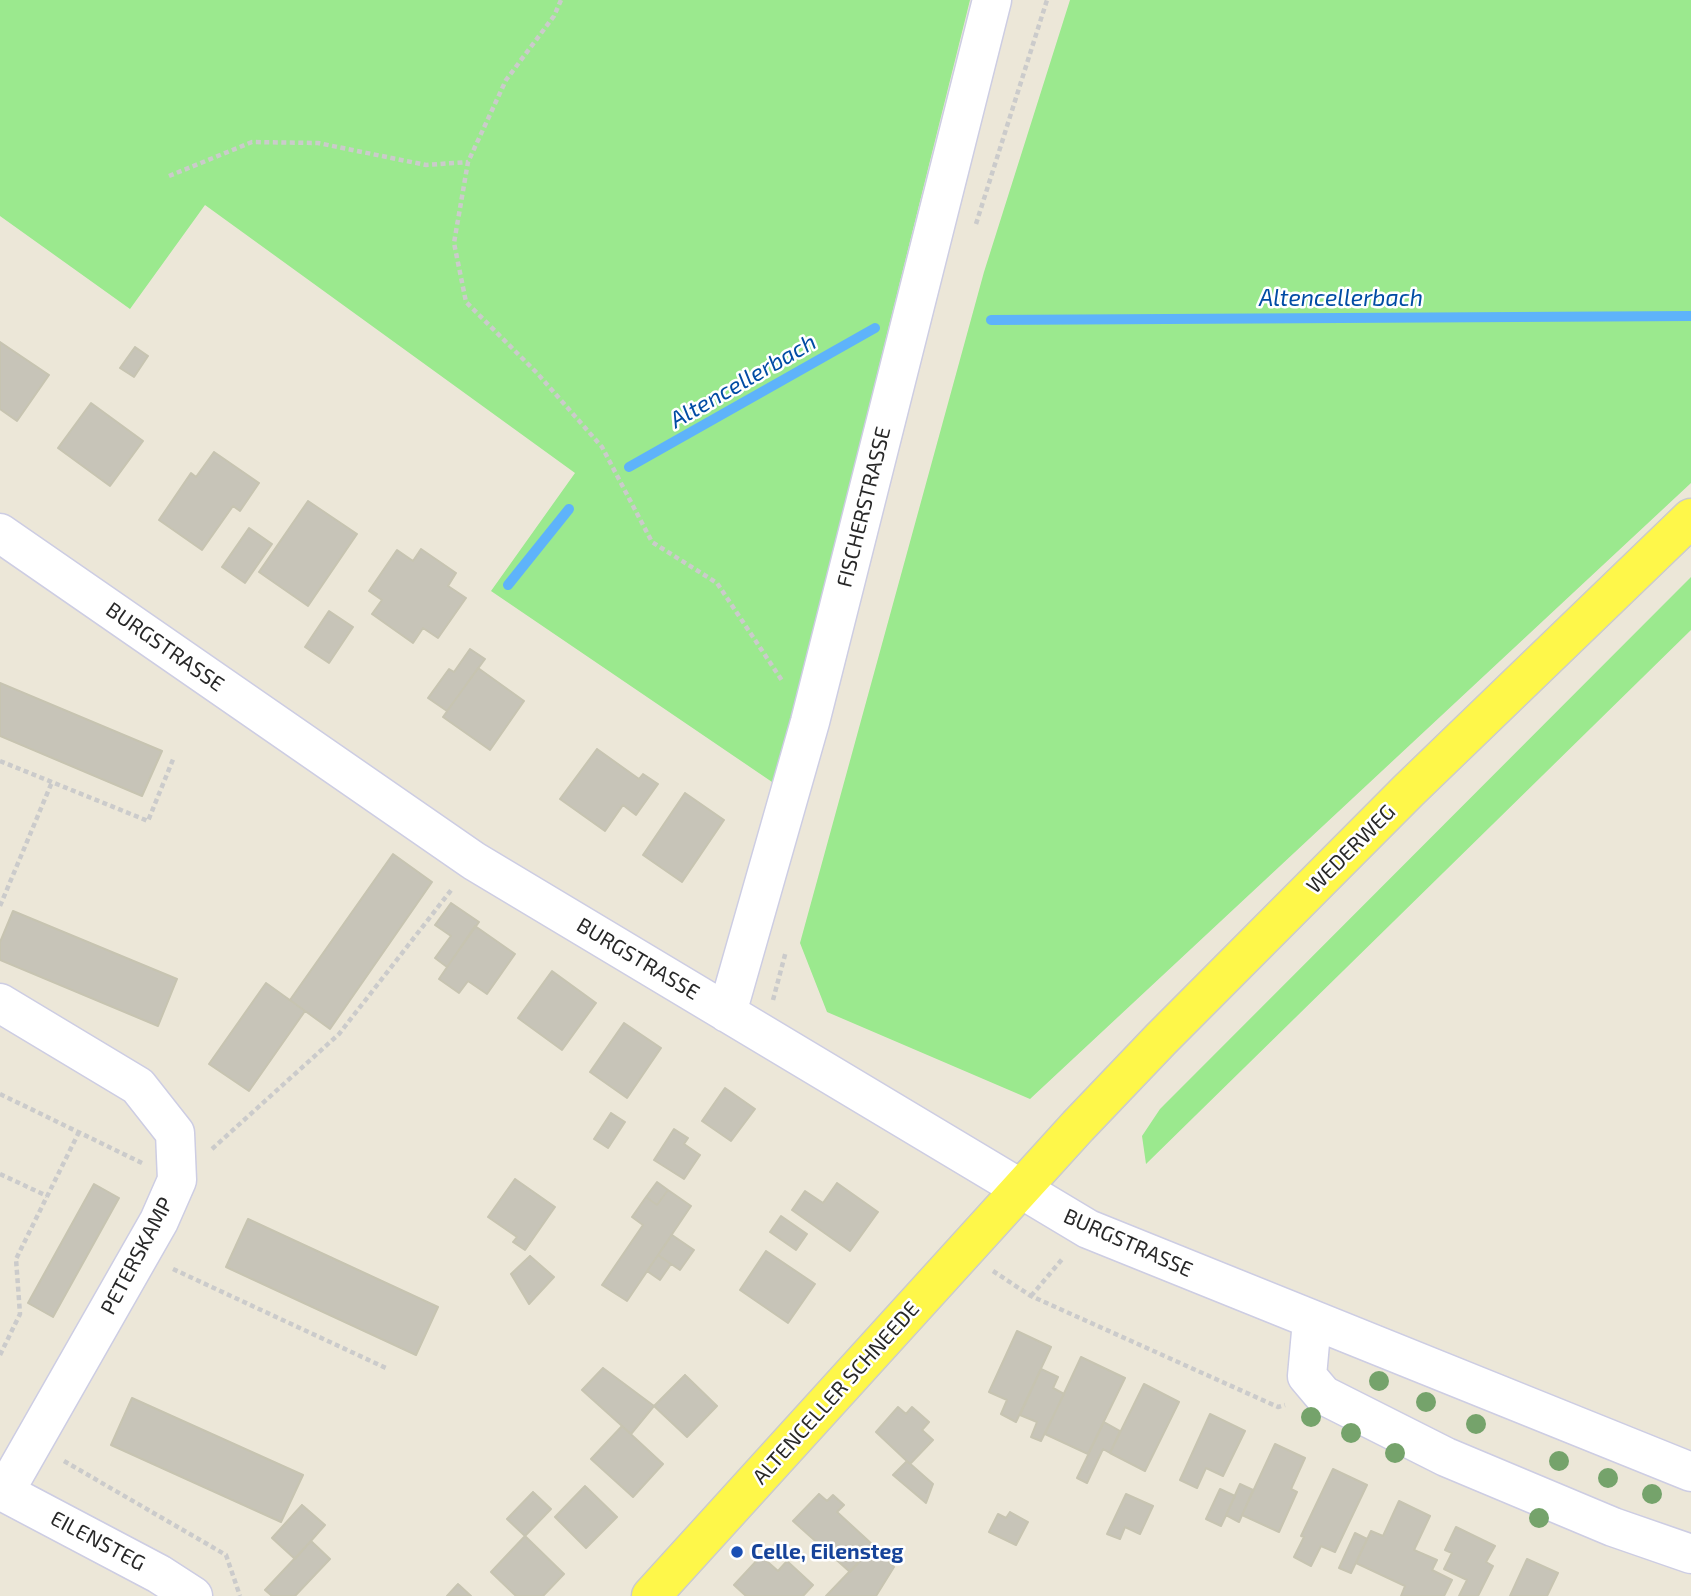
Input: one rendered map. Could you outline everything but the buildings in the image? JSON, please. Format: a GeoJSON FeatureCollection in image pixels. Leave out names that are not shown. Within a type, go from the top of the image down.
{"type":"FeatureCollection","features":[{"type":"Feature","properties":{"kind":"main road","name":"WEDERWEG"},"geometry":{"type":"LineString","coordinates":[[1021,1189],[1161,1038],[1409,790],[1691,518]]}},
{"type":"Feature","properties":{"kind":"main road","name":"ALTENCELLER SCHNEEDE"},"geometry":{"type":"LineString","coordinates":[[660,1593],[1021,1189]]}},
{"type":"Feature","properties":{"kind":"street","name":"FISCHERSTRASSE"},"geometry":{"type":"LineString","coordinates":[[727,1013],[810,722],[992,0]]}},
{"type":"Feature","properties":{"kind":"street","name":"BURGSTRASSE"},"geometry":{"type":"LineString","coordinates":[[0,533],[474,860],[1088,1229],[1691,1472]]}},
{"type":"Feature","properties":{"kind":"street","name":"PETERSKAMP"},"geometry":{"type":"LineString","coordinates":[[0,1003],[138,1086],[175,1133],[177,1180],[140,1254],[33,1443],[2,1491]]}},
{"type":"Feature","properties":{"kind":"street"},"geometry":{"type":"LineString","coordinates":[[1312,1321],[1307,1376],[1324,1395],[1446,1457],[1613,1527],[1691,1554]]}},
{"type":"Feature","properties":{"kind":"street","name":"EILENSTEG"},"geometry":{"type":"LineString","coordinates":[[2,1491],[159,1574],[193,1596]]}},
{"type":"Feature","properties":{"kind":"path"},"geometry":{"type":"LineString","coordinates":[[561,0],[554,16],[506,80],[468,162],[454,243],[466,302],[537,373],[602,447],[652,542],[717,583],[810,722]]}},
{"type":"Feature","properties":{"kind":"path"},"geometry":{"type":"LineString","coordinates":[[169,176],[252,142],[318,143],[426,165],[468,162]]}},
{"type":"Feature","properties":{"kind":"path"},"geometry":{"type":"LineString","coordinates":[[0,761],[148,821],[174,757]]}},
{"type":"Feature","properties":{"kind":"path"},"geometry":{"type":"LineString","coordinates":[[0,906],[52,782]]}},
{"type":"Feature","properties":{"kind":"path"},"geometry":{"type":"LineString","coordinates":[[0,1094],[177,1180],[339,1034],[474,860]]}},
{"type":"Feature","properties":{"kind":"path"},"geometry":{"type":"LineString","coordinates":[[0,1355],[20,1314],[16,1259],[79,1132]]}},
{"type":"Feature","properties":{"kind":"path"},"geometry":{"type":"LineString","coordinates":[[0,1174],[47,1196]]}},
{"type":"Feature","properties":{"kind":"path"},"geometry":{"type":"LineString","coordinates":[[1031,1296],[1088,1229]]}},
{"type":"Feature","properties":{"kind":"path"},"geometry":{"type":"LineString","coordinates":[[964,1253],[1031,1296],[1278,1407],[1324,1395]]}},
{"type":"Feature","properties":{"kind":"path"},"geometry":{"type":"LineString","coordinates":[[140,1254],[388,1369]]}},
{"type":"Feature","properties":{"kind":"path"},"geometry":{"type":"LineString","coordinates":[[33,1443],[226,1555],[240,1596]]}},
{"type":"Feature","properties":{"kind":"green space"},"geometry":{"type":"Polygon","coordinates":[[[0,0],[970,0],[775,784],[491,591],[575,473],[205,205],[130,309],[0,216],[0,0]]]}},
{"type":"Feature","properties":{"kind":"green space"},"geometry":{"type":"Polygon","coordinates":[[[1070,0],[1691,0],[1691,483],[1030,1099],[827,1012],[800,943],[984,272],[1070,0]]]}},
{"type":"Feature","properties":{"kind":"green space"},"geometry":{"type":"Polygon","coordinates":[[[1691,577],[1691,630],[1146,1164],[1142,1136],[1160,1109],[1691,577]]]}},
{"type":"Feature","properties":{"kind":"waterway","name":"Altencellerbach"},"geometry":{"type":"LineString","coordinates":[[991,320],[1691,316]]}},
{"type":"Feature","properties":{"kind":"waterway","name":"Altencellerbach"},"geometry":{"type":"LineString","coordinates":[[629,467],[875,328]]}},
{"type":"Feature","properties":{"kind":"waterway","name":"Altencellerbach"},"geometry":{"type":"LineString","coordinates":[[508,585],[569,509]]}},
{"type":"Feature","properties":{"kind":"place","name":"Celle, Eilensteg"},"geometry":{"type":"Point","coordinates":[737,1552]}}]}
